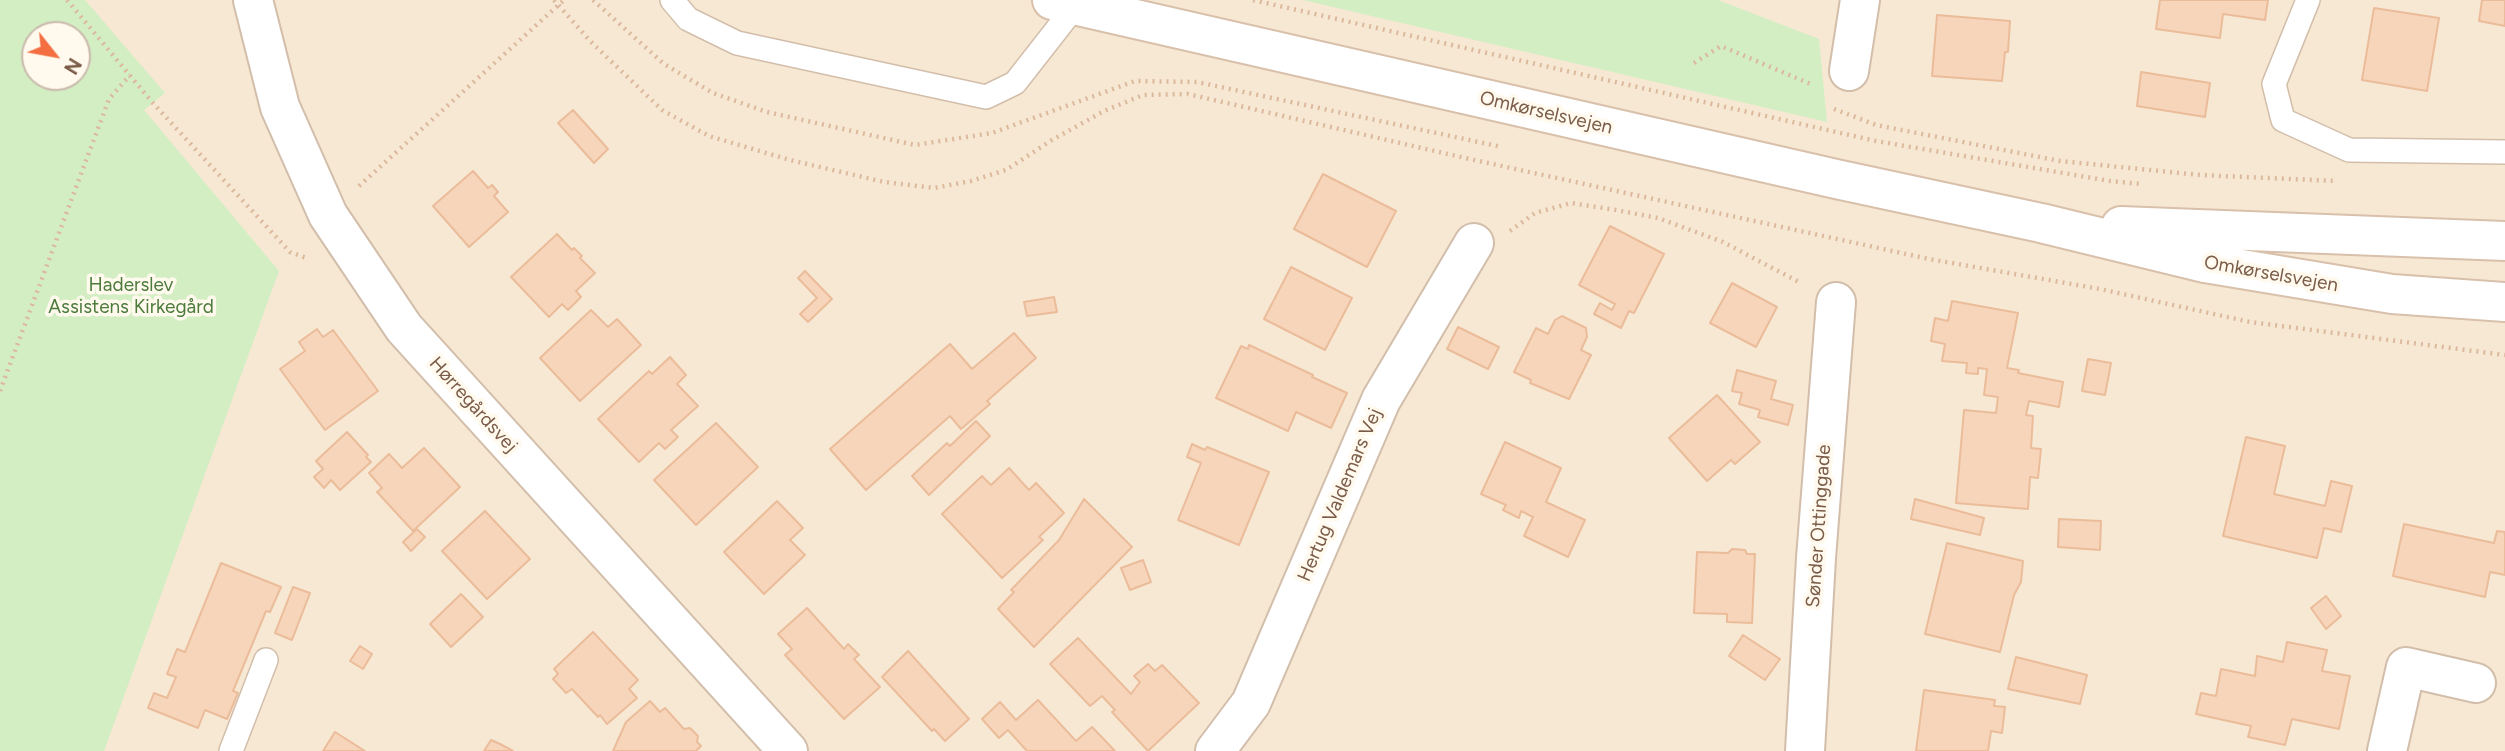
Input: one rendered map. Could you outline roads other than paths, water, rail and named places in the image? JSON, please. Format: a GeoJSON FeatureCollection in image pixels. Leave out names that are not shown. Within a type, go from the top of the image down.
{"type":"FeatureCollection","features":[{"type":"Feature","properties":{"kind":"street","name":"Hørregårdsvej"},"geometry":{"type":"LineString","coordinates":[[253,0],[280,107],[328,215],[404,328],[788,751]]}},
{"type":"Feature","properties":{"kind":"street"},"geometry":{"type":"LineString","coordinates":[[1835,80],[1860,0]]}},
{"type":"Feature","properties":{"kind":"street","name":"Omkørselsvejen"},"geometry":{"type":"LineString","coordinates":[[1064,3],[1822,176],[2042,223],[2218,266],[2392,294],[2505,302]]}},
{"type":"Feature","properties":{"kind":"street","name":"Omkørselsvejen"},"geometry":{"type":"LineString","coordinates":[[2042,223],[2505,241]]}},
{"type":"Feature","properties":{"kind":"street","name":"Hertug Valdemars Vej"},"geometry":{"type":"LineString","coordinates":[[1215,751],[1251,704],[1381,400],[1474,243]]}},
{"type":"Feature","properties":{"kind":"street","name":"Sønder Ottinggade"},"geometry":{"type":"LineString","coordinates":[[1805,751],[1816,558],[1836,302]]}},
{"type":"Feature","properties":{"kind":"street"},"geometry":{"type":"LineString","coordinates":[[2387,751],[2406,667],[2476,683]]}},
{"type":"Feature","properties":{"kind":"lane"},"geometry":{"type":"LineString","coordinates":[[672,0],[688,19],[737,43],[986,97],[1015,83],[1064,3]]}},
{"type":"Feature","properties":{"kind":"lane"},"geometry":{"type":"LineString","coordinates":[[2308,0],[2274,84],[2283,120],[2349,150],[2505,152]]}},
{"type":"Feature","properties":{"kind":"lane"},"geometry":{"type":"LineString","coordinates":[[231,751],[266,660]]}},
{"type":"Feature","properties":{"kind":"park label","name":"Haderslev Assistens Kirkegård"},"geometry":{"type":"Point","coordinates":[131,296]}}]}
